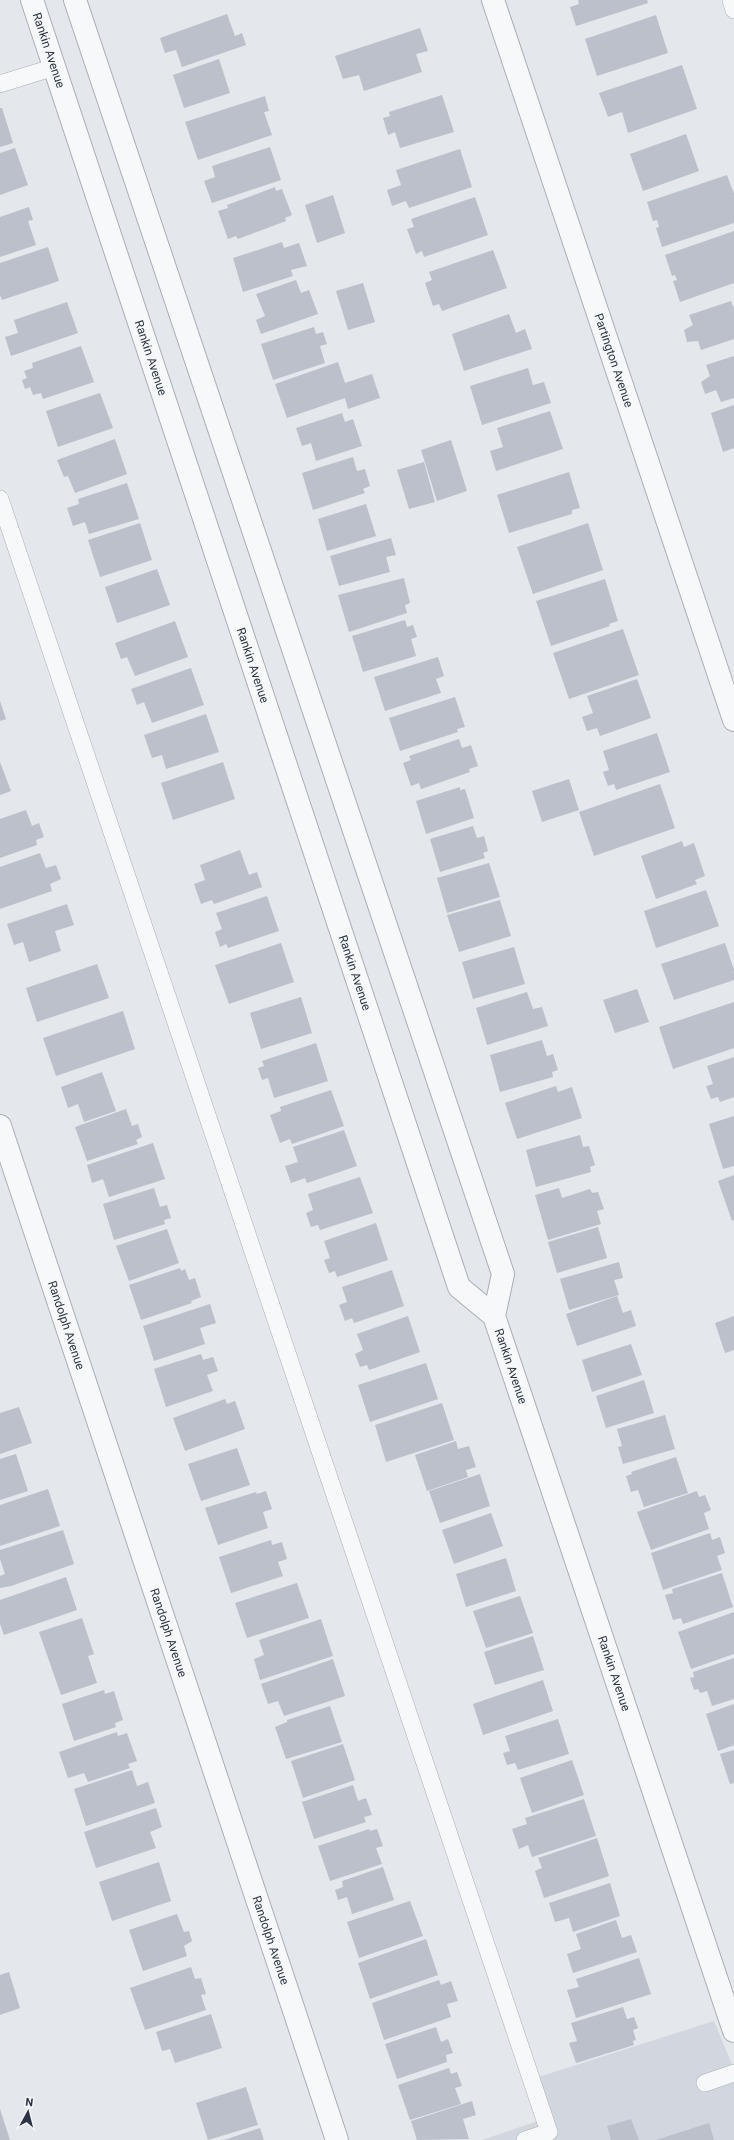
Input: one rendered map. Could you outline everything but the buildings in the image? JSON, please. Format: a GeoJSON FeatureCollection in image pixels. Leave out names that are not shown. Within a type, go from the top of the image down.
{"type":"FeatureCollection","features":[{"type":"Feature","properties":{"kind":"street","name":"Rankin Avenue"},"geometry":{"type":"LineString","coordinates":[[32,0],[459,1287],[494,1316]]}},
{"type":"Feature","properties":{"kind":"street","name":"Rankin Avenue"},"geometry":{"type":"LineString","coordinates":[[75,0],[503,1274],[494,1316],[734,2031]]}},
{"type":"Feature","properties":{"kind":"street","name":"Partington Avenue"},"geometry":{"type":"LineString","coordinates":[[493,0],[734,720]]}},
{"type":"Feature","properties":{"kind":"street","name":"Randolph Avenue"},"geometry":{"type":"LineString","coordinates":[[0,1126],[4,1153],[337,2140]]}},
{"type":"Feature","properties":{"kind":"lane"},"geometry":{"type":"LineString","coordinates":[[731,0],[734,10]]}},
{"type":"Feature","properties":{"kind":"lane"},"geometry":{"type":"LineString","coordinates":[[0,84],[55,67]]}},
{"type":"Feature","properties":{"kind":"lane"},"geometry":{"type":"LineString","coordinates":[[0,499],[549,2132],[525,2140]]}},
{"type":"Feature","properties":{"kind":"lane"},"geometry":{"type":"LineString","coordinates":[[704,2083],[734,2073]]}},
{"type":"Feature","properties":{"kind":"shaded area"},"geometry":{"type":"Polygon","coordinates":[[[714,2021],[734,2069],[734,2140],[482,2140],[538,2121],[526,2081],[714,2021]]]}}]}
